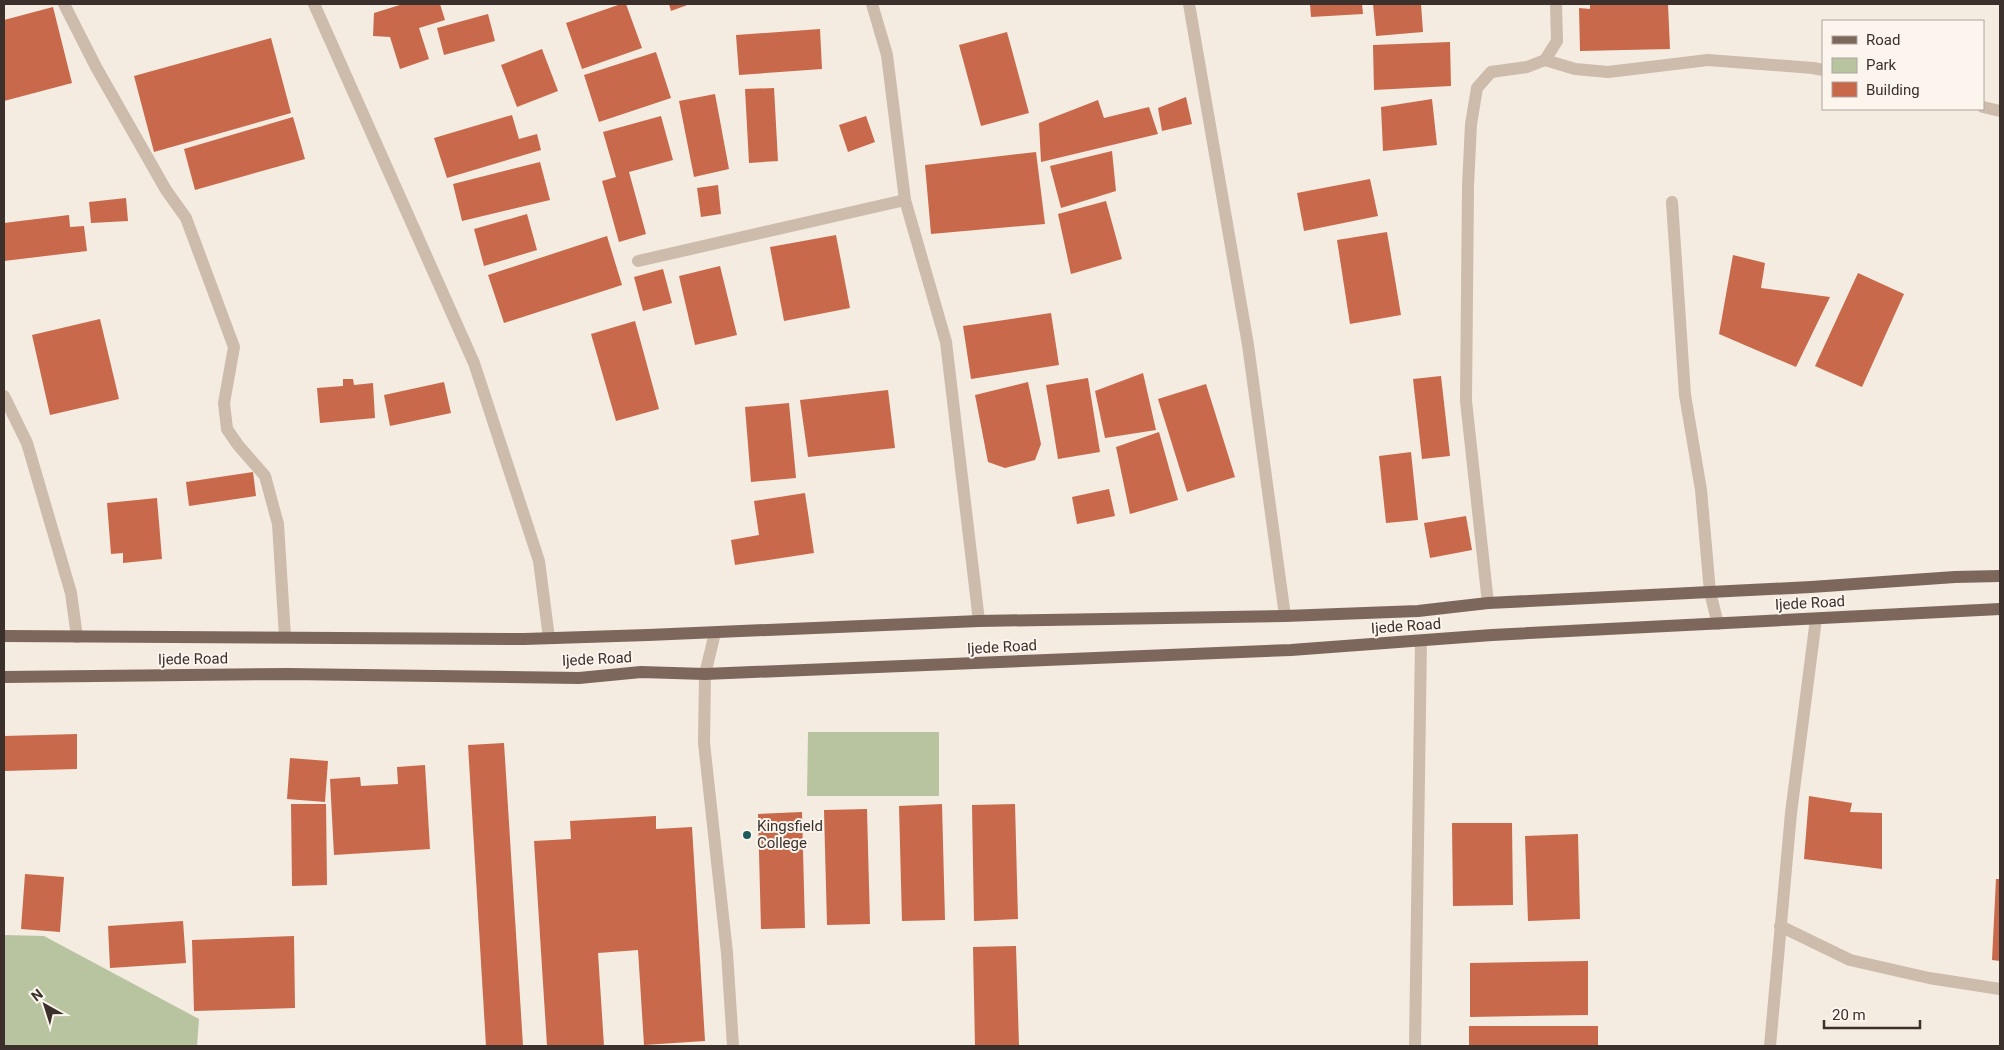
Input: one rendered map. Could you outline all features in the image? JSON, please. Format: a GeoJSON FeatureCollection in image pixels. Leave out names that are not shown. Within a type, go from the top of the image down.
{"type":"FeatureCollection","features":[{"type":"Feature","properties":{"kind":"main road","name":"Ijede Road"},"geometry":{"type":"LineString","coordinates":[[4,636],[549,638],[979,622],[1286,616],[1418,611],[1488,602],[2000,576]]}},
{"type":"Feature","properties":{"kind":"main road","name":"Ijede Road"},"geometry":{"type":"LineString","coordinates":[[4,677],[288,674],[579,678],[641,672],[705,674],[1291,650],[1492,635],[2000,609]]}},
{"type":"Feature","properties":{"kind":"street"},"geometry":{"type":"LineString","coordinates":[[64,4],[96,67],[147,157],[166,190],[186,218],[234,347],[224,403],[227,429],[238,445],[265,476],[278,524],[285,637]]}},
{"type":"Feature","properties":{"kind":"street"},"geometry":{"type":"LineString","coordinates":[[314,4],[474,363],[539,560],[549,638]]}},
{"type":"Feature","properties":{"kind":"street"},"geometry":{"type":"LineString","coordinates":[[872,4],[887,55],[905,200],[946,342],[979,622]]}},
{"type":"Feature","properties":{"kind":"street"},"geometry":{"type":"LineString","coordinates":[[1189,4],[1248,345],[1286,616]]}},
{"type":"Feature","properties":{"kind":"street"},"geometry":{"type":"LineString","coordinates":[[1488,602],[1466,401],[1468,186],[1471,124],[1477,88],[1491,72],[1528,67],[1545,60],[1557,41],[1556,4]]}},
{"type":"Feature","properties":{"kind":"street"},"geometry":{"type":"LineString","coordinates":[[1545,60],[1575,70],[1608,72],[1708,60],[1822,70]]}},
{"type":"Feature","properties":{"kind":"street"},"geometry":{"type":"LineString","coordinates":[[1984,107],[2000,111]]}},
{"type":"Feature","properties":{"kind":"street"},"geometry":{"type":"LineString","coordinates":[[638,261],[905,200]]}},
{"type":"Feature","properties":{"kind":"street"},"geometry":{"type":"LineString","coordinates":[[1672,202],[1685,395],[1701,490],[1710,592],[1718,624]]}},
{"type":"Feature","properties":{"kind":"street"},"geometry":{"type":"LineString","coordinates":[[4,396],[27,443],[71,593],[77,637]]}},
{"type":"Feature","properties":{"kind":"street"},"geometry":{"type":"LineString","coordinates":[[1770,1046],[1791,813],[1816,619]]}},
{"type":"Feature","properties":{"kind":"street"},"geometry":{"type":"LineString","coordinates":[[715,633],[705,674],[704,743],[727,953],[733,1046]]}},
{"type":"Feature","properties":{"kind":"street"},"geometry":{"type":"LineString","coordinates":[[1415,1046],[1421,641]]}},
{"type":"Feature","properties":{"kind":"street"},"geometry":{"type":"LineString","coordinates":[[1780,926],[1850,960],[1928,978],[2000,988]]}},
{"type":"Feature","properties":{"kind":"green space"},"geometry":{"type":"Polygon","coordinates":[[[808,732],[939,732],[939,796],[807,796],[808,732]]]}},
{"type":"Feature","properties":{"kind":"green space"},"geometry":{"type":"Polygon","coordinates":[[[4,935],[44,936],[199,1019],[197,1046],[4,1046],[4,935]]]}},
{"type":"Feature","properties":{"kind":"building"},"geometry":{"type":"Polygon","coordinates":[[[403,4],[440,4],[445,20],[419,28],[429,59],[400,69],[390,37],[373,36],[374,13],[403,4]]]}},
{"type":"Feature","properties":{"kind":"building"},"geometry":{"type":"Polygon","coordinates":[[[621,4],[626,4],[642,48],[582,69],[566,23],[621,4]]]}},
{"type":"Feature","properties":{"kind":"building"},"geometry":{"type":"Polygon","coordinates":[[[669,4],[690,4],[671,11],[669,4]]]}},
{"type":"Feature","properties":{"kind":"building"},"geometry":{"type":"Polygon","coordinates":[[[1310,4],[1362,4],[1363,14],[1311,17],[1310,4]]]}},
{"type":"Feature","properties":{"kind":"building"},"geometry":{"type":"Polygon","coordinates":[[[1373,4],[1421,4],[1423,32],[1376,36],[1373,4]]]}},
{"type":"Feature","properties":{"kind":"building"},"geometry":{"type":"Polygon","coordinates":[[[1590,4],[1668,4],[1670,49],[1580,51],[1579,8],[1590,9],[1590,4]]]}},
{"type":"Feature","properties":{"kind":"building"},"geometry":{"type":"Polygon","coordinates":[[[53,7],[72,83],[4,101],[4,20],[53,7]]]}},
{"type":"Feature","properties":{"kind":"building"},"geometry":{"type":"Polygon","coordinates":[[[488,14],[495,41],[444,55],[437,28],[488,14]]]}},
{"type":"Feature","properties":{"kind":"building"},"geometry":{"type":"Polygon","coordinates":[[[820,29],[822,69],[739,75],[736,35],[820,29]]]}},
{"type":"Feature","properties":{"kind":"building"},"geometry":{"type":"Polygon","coordinates":[[[1007,32],[1029,113],[981,126],[959,45],[1007,32]]]}},
{"type":"Feature","properties":{"kind":"building"},"geometry":{"type":"Polygon","coordinates":[[[271,38],[291,113],[154,152],[134,76],[271,38]]]}},
{"type":"Feature","properties":{"kind":"building"},"geometry":{"type":"Polygon","coordinates":[[[1450,42],[1451,86],[1374,90],[1373,45],[1450,42]]]}},
{"type":"Feature","properties":{"kind":"building"},"geometry":{"type":"Polygon","coordinates":[[[542,49],[558,91],[517,107],[501,65],[542,49]]]}},
{"type":"Feature","properties":{"kind":"building"},"geometry":{"type":"Polygon","coordinates":[[[656,52],[671,98],[599,122],[584,75],[656,52]]]}},
{"type":"Feature","properties":{"kind":"building"},"geometry":{"type":"Polygon","coordinates":[[[774,88],[778,161],[749,163],[745,89],[774,88]]]}},
{"type":"Feature","properties":{"kind":"building"},"geometry":{"type":"Polygon","coordinates":[[[715,94],[729,169],[694,177],[679,101],[715,94]]]}},
{"type":"Feature","properties":{"kind":"building"},"geometry":{"type":"Polygon","coordinates":[[[1186,97],[1192,124],[1162,131],[1158,108],[1186,97]]]}},
{"type":"Feature","properties":{"kind":"building"},"geometry":{"type":"Polygon","coordinates":[[[1432,99],[1437,145],[1383,151],[1381,107],[1432,99]]]}},
{"type":"Feature","properties":{"kind":"building"},"geometry":{"type":"Polygon","coordinates":[[[1098,100],[1104,118],[1149,107],[1158,134],[1041,162],[1039,123],[1098,100]]]}},
{"type":"Feature","properties":{"kind":"building"},"geometry":{"type":"Polygon","coordinates":[[[512,115],[519,139],[537,134],[541,150],[447,178],[434,138],[512,115]]]}},
{"type":"Feature","properties":{"kind":"building"},"geometry":{"type":"Polygon","coordinates":[[[661,116],[673,160],[629,172],[646,234],[619,242],[602,181],[616,177],[603,132],[661,116]]]}},
{"type":"Feature","properties":{"kind":"building"},"geometry":{"type":"Polygon","coordinates":[[[866,116],[875,142],[848,152],[839,125],[866,116]]]}},
{"type":"Feature","properties":{"kind":"building"},"geometry":{"type":"Polygon","coordinates":[[[293,117],[305,159],[195,190],[184,149],[293,117]]]}},
{"type":"Feature","properties":{"kind":"building"},"geometry":{"type":"Polygon","coordinates":[[[1112,151],[1116,191],[1061,208],[1050,166],[1112,151]]]}},
{"type":"Feature","properties":{"kind":"building"},"geometry":{"type":"Polygon","coordinates":[[[1036,152],[1045,224],[931,234],[925,165],[1036,152]]]}},
{"type":"Feature","properties":{"kind":"building"},"geometry":{"type":"Polygon","coordinates":[[[540,162],[550,200],[462,221],[453,184],[540,162]]]}},
{"type":"Feature","properties":{"kind":"building"},"geometry":{"type":"Polygon","coordinates":[[[1370,179],[1378,216],[1304,231],[1297,193],[1370,179]]]}},
{"type":"Feature","properties":{"kind":"building"},"geometry":{"type":"Polygon","coordinates":[[[718,185],[721,214],[701,217],[697,188],[718,185]]]}},
{"type":"Feature","properties":{"kind":"building"},"geometry":{"type":"Polygon","coordinates":[[[126,198],[128,221],[91,223],[89,202],[126,198]]]}},
{"type":"Feature","properties":{"kind":"building"},"geometry":{"type":"Polygon","coordinates":[[[1106,201],[1122,259],[1071,274],[1058,214],[1106,201]]]}},
{"type":"Feature","properties":{"kind":"building"},"geometry":{"type":"Polygon","coordinates":[[[527,214],[537,250],[484,266],[474,229],[527,214]]]}},
{"type":"Feature","properties":{"kind":"building"},"geometry":{"type":"Polygon","coordinates":[[[69,215],[70,227],[84,226],[87,251],[4,261],[4,223],[69,215]]]}},
{"type":"Feature","properties":{"kind":"building"},"geometry":{"type":"Polygon","coordinates":[[[1387,232],[1401,315],[1350,324],[1337,240],[1387,232]]]}},
{"type":"Feature","properties":{"kind":"building"},"geometry":{"type":"Polygon","coordinates":[[[836,235],[850,308],[784,321],[770,247],[836,235]]]}},
{"type":"Feature","properties":{"kind":"building"},"geometry":{"type":"Polygon","coordinates":[[[607,236],[622,285],[504,323],[488,275],[607,236]]]}},
{"type":"Feature","properties":{"kind":"building"},"geometry":{"type":"Polygon","coordinates":[[[1733,255],[1765,263],[1761,288],[1830,297],[1796,367],[1719,334],[1733,255]]]}},
{"type":"Feature","properties":{"kind":"building"},"geometry":{"type":"Polygon","coordinates":[[[720,266],[737,335],[695,345],[679,276],[720,266]]]}},
{"type":"Feature","properties":{"kind":"building"},"geometry":{"type":"Polygon","coordinates":[[[663,269],[672,303],[643,311],[634,277],[663,269]]]}},
{"type":"Feature","properties":{"kind":"building"},"geometry":{"type":"Polygon","coordinates":[[[1858,273],[1904,294],[1862,387],[1815,366],[1858,273]]]}},
{"type":"Feature","properties":{"kind":"building"},"geometry":{"type":"Polygon","coordinates":[[[1051,313],[1059,365],[971,379],[963,326],[1051,313]]]}},
{"type":"Feature","properties":{"kind":"building"},"geometry":{"type":"Polygon","coordinates":[[[100,319],[119,399],[50,415],[32,335],[100,319]]]}},
{"type":"Feature","properties":{"kind":"building"},"geometry":{"type":"Polygon","coordinates":[[[635,321],[659,409],[616,421],[591,334],[635,321]]]}},
{"type":"Feature","properties":{"kind":"building"},"geometry":{"type":"Polygon","coordinates":[[[1143,373],[1156,430],[1105,438],[1095,391],[1143,373]]]}},
{"type":"Feature","properties":{"kind":"building"},"geometry":{"type":"Polygon","coordinates":[[[1441,376],[1450,456],[1422,459],[1413,379],[1441,376]]]}},
{"type":"Feature","properties":{"kind":"building"},"geometry":{"type":"Polygon","coordinates":[[[1088,378],[1100,452],[1058,459],[1046,385],[1088,378]]]}},
{"type":"Feature","properties":{"kind":"building"},"geometry":{"type":"Polygon","coordinates":[[[343,379],[353,379],[354,385],[373,383],[375,418],[320,423],[317,388],[343,386],[343,379]]]}},
{"type":"Feature","properties":{"kind":"building"},"geometry":{"type":"Polygon","coordinates":[[[444,382],[451,413],[390,426],[384,395],[444,382]]]}},
{"type":"Feature","properties":{"kind":"building"},"geometry":{"type":"Polygon","coordinates":[[[1028,382],[1041,444],[1035,460],[1005,468],[988,462],[975,395],[1028,382]]]}},
{"type":"Feature","properties":{"kind":"building"},"geometry":{"type":"Polygon","coordinates":[[[1206,384],[1235,477],[1187,492],[1158,399],[1206,384]]]}},
{"type":"Feature","properties":{"kind":"building"},"geometry":{"type":"Polygon","coordinates":[[[888,390],[895,448],[808,457],[800,400],[888,390]]]}},
{"type":"Feature","properties":{"kind":"building"},"geometry":{"type":"Polygon","coordinates":[[[789,403],[796,478],[751,482],[745,407],[789,403]]]}},
{"type":"Feature","properties":{"kind":"building"},"geometry":{"type":"Polygon","coordinates":[[[1159,432],[1178,500],[1130,514],[1116,447],[1159,432]]]}},
{"type":"Feature","properties":{"kind":"building"},"geometry":{"type":"Polygon","coordinates":[[[1411,452],[1418,520],[1386,523],[1379,456],[1411,452]]]}},
{"type":"Feature","properties":{"kind":"building"},"geometry":{"type":"Polygon","coordinates":[[[253,472],[256,496],[189,506],[186,482],[253,472]]]}},
{"type":"Feature","properties":{"kind":"building"},"geometry":{"type":"Polygon","coordinates":[[[1109,489],[1115,516],[1077,524],[1072,497],[1109,489]]]}},
{"type":"Feature","properties":{"kind":"building"},"geometry":{"type":"Polygon","coordinates":[[[805,493],[814,553],[735,565],[731,540],[759,535],[754,501],[805,493]]]}},
{"type":"Feature","properties":{"kind":"building"},"geometry":{"type":"Polygon","coordinates":[[[157,498],[162,559],[123,563],[123,553],[111,554],[107,503],[157,498]]]}},
{"type":"Feature","properties":{"kind":"building"},"geometry":{"type":"Polygon","coordinates":[[[1466,516],[1472,550],[1430,558],[1424,523],[1466,516]]]}},
{"type":"Feature","properties":{"kind":"building"},"geometry":{"type":"Polygon","coordinates":[[[77,734],[77,769],[4,771],[4,736],[77,734]]]}},
{"type":"Feature","properties":{"kind":"building"},"geometry":{"type":"Polygon","coordinates":[[[504,743],[523,1046],[486,1046],[468,745],[504,743]]]}},
{"type":"Feature","properties":{"kind":"building"},"geometry":{"type":"Polygon","coordinates":[[[290,758],[328,761],[325,802],[287,799],[290,758]]]}},
{"type":"Feature","properties":{"kind":"building"},"geometry":{"type":"Polygon","coordinates":[[[425,765],[430,849],[334,855],[330,779],[360,777],[361,786],[398,784],[397,767],[425,765]]]}},
{"type":"Feature","properties":{"kind":"building"},"geometry":{"type":"Polygon","coordinates":[[[1809,796],[1852,803],[1850,812],[1882,813],[1882,869],[1804,859],[1809,796]]]}},
{"type":"Feature","properties":{"kind":"building"},"geometry":{"type":"Polygon","coordinates":[[[291,804],[326,804],[327,885],[292,886],[291,804]]]}},
{"type":"Feature","properties":{"kind":"building"},"geometry":{"type":"Polygon","coordinates":[[[942,804],[945,920],[902,921],[899,806],[942,804]]]}},
{"type":"Feature","properties":{"kind":"building"},"geometry":{"type":"Polygon","coordinates":[[[1015,804],[1018,919],[974,921],[972,805],[1015,804]]]}},
{"type":"Feature","properties":{"kind":"building"},"geometry":{"type":"Polygon","coordinates":[[[867,809],[870,924],[827,925],[824,810],[867,809]]]}},
{"type":"Feature","properties":{"kind":"building"},"geometry":{"type":"Polygon","coordinates":[[[802,812],[805,928],[761,929],[758,814],[802,812]]]}},
{"type":"Feature","properties":{"kind":"building"},"geometry":{"type":"Polygon","coordinates":[[[656,816],[656,829],[692,827],[705,1041],[644,1045],[638,950],[598,953],[604,1046],[547,1046],[534,841],[571,839],[570,821],[656,816]]]}},
{"type":"Feature","properties":{"kind":"building"},"geometry":{"type":"Polygon","coordinates":[[[1452,823],[1512,823],[1513,905],[1453,906],[1452,823]]]}},
{"type":"Feature","properties":{"kind":"building"},"geometry":{"type":"Polygon","coordinates":[[[1578,834],[1580,919],[1528,921],[1525,836],[1578,834]]]}},
{"type":"Feature","properties":{"kind":"building"},"geometry":{"type":"Polygon","coordinates":[[[25,874],[64,877],[60,932],[21,929],[25,874]]]}},
{"type":"Feature","properties":{"kind":"building"},"geometry":{"type":"Polygon","coordinates":[[[1996,879],[2000,879],[2000,961],[1992,960],[1996,879]]]}},
{"type":"Feature","properties":{"kind":"building"},"geometry":{"type":"Polygon","coordinates":[[[183,921],[186,963],[110,968],[108,926],[183,921]]]}},
{"type":"Feature","properties":{"kind":"building"},"geometry":{"type":"Polygon","coordinates":[[[294,936],[295,1008],[194,1011],[192,940],[294,936]]]}},
{"type":"Feature","properties":{"kind":"building"},"geometry":{"type":"Polygon","coordinates":[[[1016,946],[1019,1046],[975,1046],[973,947],[1016,946]]]}},
{"type":"Feature","properties":{"kind":"building"},"geometry":{"type":"Polygon","coordinates":[[[1588,961],[1588,1015],[1470,1017],[1470,963],[1588,961]]]}},
{"type":"Feature","properties":{"kind":"building"},"geometry":{"type":"Polygon","coordinates":[[[1469,1026],[1598,1026],[1598,1046],[1469,1046],[1469,1026]]]}},
{"type":"Feature","properties":{"kind":"place","name":"Kingsfield College"},"geometry":{"type":"Point","coordinates":[747,835]}}]}
